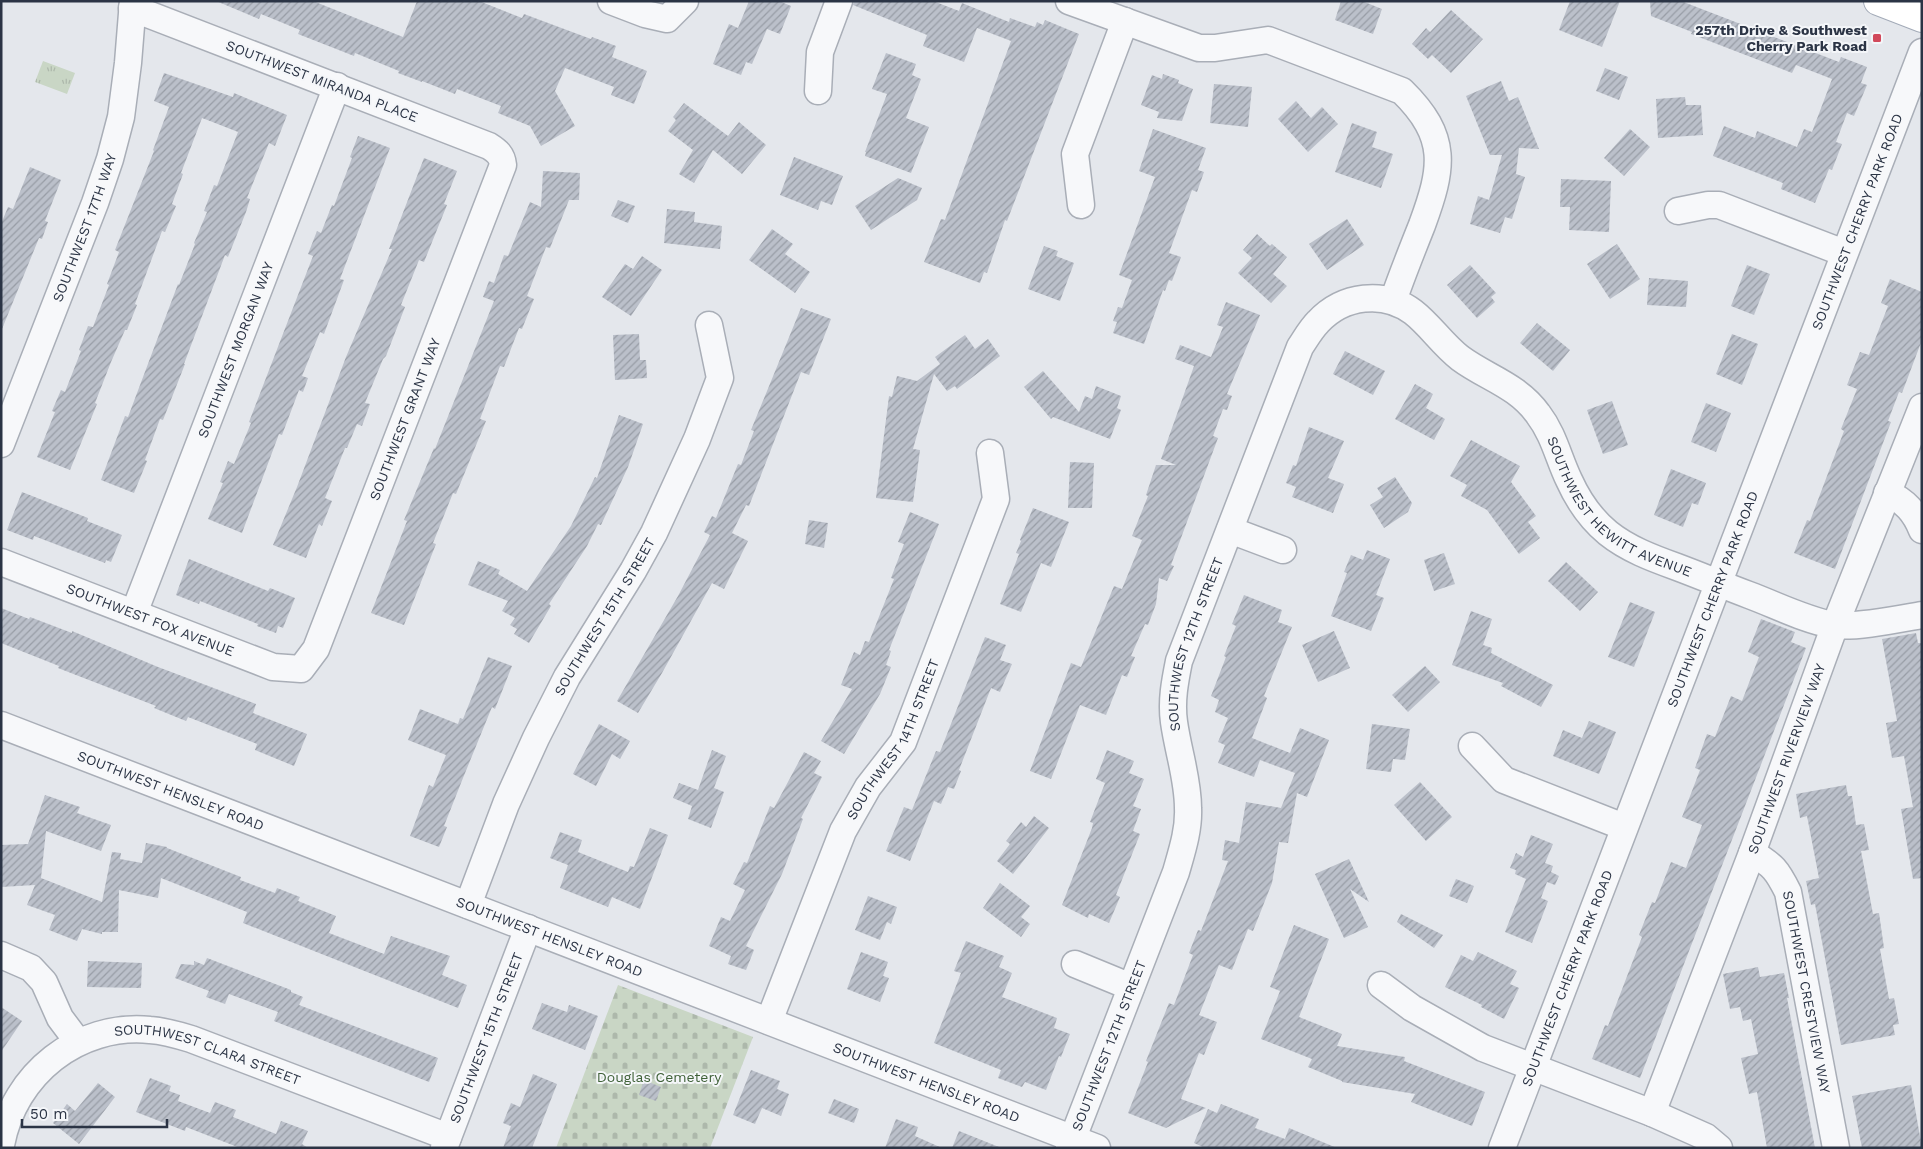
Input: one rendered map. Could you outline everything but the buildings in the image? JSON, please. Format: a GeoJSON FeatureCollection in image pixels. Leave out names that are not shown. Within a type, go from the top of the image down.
{"type":"FeatureCollection","features":[{"type":"Feature","properties":{"kind":"main road"},"geometry":{"type":"LineString","coordinates":[[1878,1],[1922,18]]}},
{"type":"Feature","properties":{"kind":"street"},"geometry":{"type":"LineString","coordinates":[[612,1],[645,14],[676,10]]}},
{"type":"Feature","properties":{"kind":"street"},"geometry":{"type":"LineString","coordinates":[[818,91],[820,52],[839,1]]}},
{"type":"Feature","properties":{"kind":"street"},"geometry":{"type":"LineString","coordinates":[[1070,1],[1198,48],[1215,48],[1268,40],[1402,91],[1418,107],[1430,126],[1435,140],[1438,170],[1435,191],[1393,301]]}},
{"type":"Feature","properties":{"kind":"street","name":"SOUTHWEST MIRANDA PLACE"},"geometry":{"type":"LineString","coordinates":[[132,5],[489,146],[498,152],[502,158],[503,165]]}},
{"type":"Feature","properties":{"kind":"street","name":"SOUTHWEST 17TH WAY"},"geometry":{"type":"LineString","coordinates":[[1,444],[95,204],[110,158],[121,117],[128,63],[132,5]]}},
{"type":"Feature","properties":{"kind":"street"},"geometry":{"type":"LineString","coordinates":[[1082,205],[1075,154],[1126,22]]}},
{"type":"Feature","properties":{"kind":"street","name":"SOUTHWEST CHERRY PARK ROAD"},"geometry":{"type":"LineString","coordinates":[[1502,1148],[1922,52]]}},
{"type":"Feature","properties":{"kind":"street","name":"SOUTHWEST MORGAN WAY"},"geometry":{"type":"LineString","coordinates":[[134,613],[337,86]]}},
{"type":"Feature","properties":{"kind":"street","name":"SOUTHWEST GRANT WAY"},"geometry":{"type":"LineString","coordinates":[[301,669],[316,649],[503,165]]}},
{"type":"Feature","properties":{"kind":"street"},"geometry":{"type":"LineString","coordinates":[[1678,211],[1708,205],[1719,205],[1844,253]]}},
{"type":"Feature","properties":{"kind":"street","name":"SOUTHWEST 12TH STREET"},"geometry":{"type":"LineString","coordinates":[[1071,1143],[1176,872],[1187,834],[1188,790],[1174,721],[1173,687],[1178,661],[1300,347],[1319,321],[1339,306],[1364,297],[1393,301]]}},
{"type":"Feature","properties":{"kind":"street","name":"SOUTHWEST HEWITT AVENUE"},"geometry":{"type":"LineString","coordinates":[[1393,301],[1413,312],[1449,349],[1462,359],[1513,388],[1525,398],[1553,437],[1568,480],[1587,512],[1606,531],[1637,552],[1804,616],[1835,625],[1866,623],[1922,615]]}},
{"type":"Feature","properties":{"kind":"street","name":"SOUTHWEST 15TH STREET"},"geometry":{"type":"LineString","coordinates":[[468,905],[506,804],[536,738],[567,677],[633,571],[654,533],[697,440],[720,378],[709,325]]}},
{"type":"Feature","properties":{"kind":"street","name":"SOUTHWEST RIVERVIEW WAY"},"geometry":{"type":"LineString","coordinates":[[1652,1113],[1752,853],[1835,625],[1922,406]]}},
{"type":"Feature","properties":{"kind":"street","name":"SOUTHWEST 14TH STREET"},"geometry":{"type":"LineString","coordinates":[[769,1021],[844,831],[868,787],[903,742],[996,499],[990,453]]}},
{"type":"Feature","properties":{"kind":"street"},"geometry":{"type":"LineString","coordinates":[[1887,493],[1899,498],[1908,506],[1922,530]]}},
{"type":"Feature","properties":{"kind":"street"},"geometry":{"type":"LineString","coordinates":[[1230,530],[1283,550]]}},
{"type":"Feature","properties":{"kind":"street","name":"SOUTHWEST FOX AVENUE"},"geometry":{"type":"LineString","coordinates":[[1,562],[273,667],[301,669]]}},
{"type":"Feature","properties":{"kind":"street","name":"SOUTHWEST HENSLEY ROAD"},"geometry":{"type":"LineString","coordinates":[[1,725],[769,1021],[1071,1143],[1097,1148]]}},
{"type":"Feature","properties":{"kind":"street"},"geometry":{"type":"LineString","coordinates":[[1472,746],[1504,780],[1624,827]]}},
{"type":"Feature","properties":{"kind":"street","name":"SOUTHWEST CRESTVIEW WAY"},"geometry":{"type":"LineString","coordinates":[[1752,853],[1770,863],[1780,875],[1788,892],[1836,1148]]}},
{"type":"Feature","properties":{"kind":"street","name":"SOUTHWEST 15TH STREET"},"geometry":{"type":"LineString","coordinates":[[446,1143],[528,928]]}},
{"type":"Feature","properties":{"kind":"street"},"geometry":{"type":"LineString","coordinates":[[1,956],[30,968],[44,982],[60,1018],[78,1042]]}},
{"type":"Feature","properties":{"kind":"street"},"geometry":{"type":"LineString","coordinates":[[1075,964],[1131,987]]}},
{"type":"Feature","properties":{"kind":"street"},"geometry":{"type":"LineString","coordinates":[[1381,985],[1412,1008],[1483,1048],[1652,1113],[1706,1137],[1719,1148]]}},
{"type":"Feature","properties":{"kind":"street","name":"SOUTHWEST CLARA STREET"},"geometry":{"type":"LineString","coordinates":[[1,1145],[4,1130],[12,1109],[23,1088],[38,1070],[78,1042],[104,1034],[126,1030],[149,1029],[170,1032],[201,1042],[446,1143]]}},
{"type":"Feature","properties":{"kind":"green space"},"geometry":{"type":"Polygon","coordinates":[[[43,61],[75,73],[67,94],[35,82],[43,61]]]}},
{"type":"Feature","properties":{"kind":"green space","name":"Douglas Cemetery"},"geometry":{"type":"Polygon","coordinates":[[[618,985],[753,1037],[710,1148],[556,1148],[618,985]]]}},
{"type":"Feature","properties":{"kind":"place","name":"257th Drive & Southwest Cherry Park Road"},"geometry":{"type":"Point","coordinates":[1877,38]}}]}
